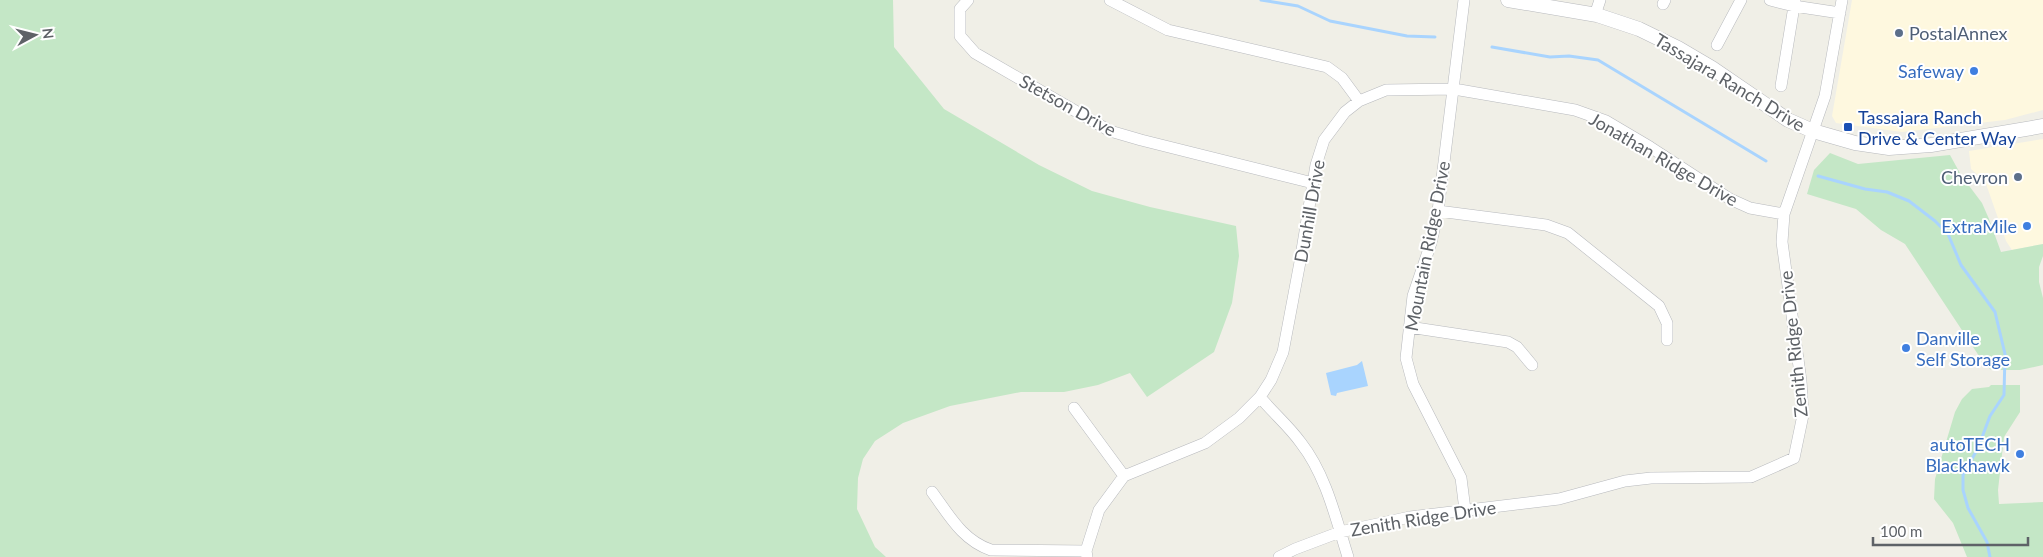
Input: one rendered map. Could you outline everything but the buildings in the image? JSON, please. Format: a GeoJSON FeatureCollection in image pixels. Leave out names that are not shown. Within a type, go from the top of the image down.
{"type":"FeatureCollection","features":[{"type":"Feature","properties":{"kind":"street","name":"Stetson Drive"},"geometry":{"type":"LineString","coordinates":[[968,0],[960,9],[960,36],[975,52],[1110,131],[1313,183]]}},
{"type":"Feature","properties":{"kind":"street"},"geometry":{"type":"LineString","coordinates":[[1110,0],[1168,30],[1327,67],[1342,78],[1359,101]]}},
{"type":"Feature","properties":{"kind":"street","name":"Mountain Ridge Drive"},"geometry":{"type":"LineString","coordinates":[[1464,0],[1438,212],[1413,296],[1406,358],[1413,384],[1460,478],[1465,510]]}},
{"type":"Feature","properties":{"kind":"street","name":"Tassajara Ranch Drive"},"geometry":{"type":"LineString","coordinates":[[1508,0],[1595,15],[1639,29],[1678,48],[1712,68],[1788,120],[1813,131],[1854,143],[1890,148],[1931,145],[2043,126]]}},
{"type":"Feature","properties":{"kind":"street"},"geometry":{"type":"LineString","coordinates":[[1595,15],[1600,0]]}},
{"type":"Feature","properties":{"kind":"street"},"geometry":{"type":"LineString","coordinates":[[1717,45],[1740,0]]}},
{"type":"Feature","properties":{"kind":"street"},"geometry":{"type":"LineString","coordinates":[[1770,0],[1840,13]]}},
{"type":"Feature","properties":{"kind":"street","name":"Zenith Ridge Drive"},"geometry":{"type":"LineString","coordinates":[[1279,557],[1340,532],[1410,517],[1559,499],[1625,481],[1651,478],[1751,477],[1794,458],[1804,415],[1782,242],[1784,214],[1825,96],[1842,0]]}},
{"type":"Feature","properties":{"kind":"street"},"geometry":{"type":"LineString","coordinates":[[1781,86],[1794,3]]}},
{"type":"Feature","properties":{"kind":"street","name":"Dunhill Drive"},"geometry":{"type":"LineString","coordinates":[[1124,476],[1205,443],[1239,418],[1260,397],[1271,380],[1283,352],[1316,165],[1324,140],[1345,112],[1359,101],[1386,90],[1454,89]]}},
{"type":"Feature","properties":{"kind":"street","name":"Jonathan Ridge Drive"},"geometry":{"type":"LineString","coordinates":[[1454,89],[1575,110],[1598,118],[1650,147],[1730,199],[1750,208],[1784,214]]}},
{"type":"Feature","properties":{"kind":"street"},"geometry":{"type":"LineString","coordinates":[[1438,212],[1546,225],[1568,233],[1659,306],[1667,323],[1666,340]]}},
{"type":"Feature","properties":{"kind":"street"},"geometry":{"type":"LineString","coordinates":[[1409,328],[1508,342],[1517,347],[1532,365]]}},
{"type":"Feature","properties":{"kind":"street"},"geometry":{"type":"LineString","coordinates":[[1260,397],[1302,443],[1316,466],[1348,557]]}},
{"type":"Feature","properties":{"kind":"street"},"geometry":{"type":"LineString","coordinates":[[932,492],[958,528],[977,545],[991,550],[1087,554],[1098,510],[1124,476],[1074,408]]}},
{"type":"Feature","properties":{"kind":"shaded area"},"geometry":{"type":"Polygon","coordinates":[[[1852,0],[2043,0],[2043,110],[2005,120],[1902,132],[1836,123],[1832,116],[1852,0]]]}},
{"type":"Feature","properties":{"kind":"shaded area"},"geometry":{"type":"Polygon","coordinates":[[[2043,139],[2043,244],[2012,250],[2006,241],[1985,181],[1971,169],[1969,151],[2043,139]]]}},
{"type":"Feature","properties":{"kind":"green space"},"geometry":{"type":"Polygon","coordinates":[[[0,0],[893,0],[894,47],[944,109],[1039,165],[1092,191],[1150,207],[1236,226],[1239,256],[1232,303],[1214,352],[1147,397],[1130,373],[1098,385],[1064,392],[1021,392],[950,406],[903,423],[875,441],[863,459],[858,478],[857,509],[875,547],[886,557],[0,557],[0,0]]]}},
{"type":"Feature","properties":{"kind":"green space"},"geometry":{"type":"Polygon","coordinates":[[[1830,153],[1858,164],[1950,155],[1961,175],[1982,203],[2001,252],[2043,244],[2043,256],[2039,267],[2039,282],[2043,298],[2043,365],[2020,370],[1991,370],[1983,362],[1905,244],[1881,230],[1856,209],[1807,194],[1814,170],[1830,153]]]}},
{"type":"Feature","properties":{"kind":"green space"},"geometry":{"type":"Polygon","coordinates":[[[1991,385],[2020,385],[2020,412],[2004,437],[1998,490],[1999,504],[2043,502],[2043,557],[1967,557],[1953,523],[1934,499],[1935,479],[1955,412],[1962,399],[1972,389],[1989,387],[1991,385]]]}},
{"type":"Feature","properties":{"kind":"water"},"geometry":{"type":"Polygon","coordinates":[[[1362,361],[1368,386],[1337,393],[1336,396],[1331,395],[1326,373],[1357,365],[1362,361]]]}},
{"type":"Feature","properties":{"kind":"waterway"},"geometry":{"type":"LineString","coordinates":[[1261,0],[1298,6],[1330,21],[1407,36],[1435,37]]}},
{"type":"Feature","properties":{"kind":"waterway"},"geometry":{"type":"LineString","coordinates":[[1492,47],[1550,57],[1569,56],[1598,60],[1766,161]]}},
{"type":"Feature","properties":{"kind":"waterway"},"geometry":{"type":"LineString","coordinates":[[1818,176],[1865,189],[1887,192],[1909,201],[1935,221],[1948,234],[1961,265],[1995,312],[2005,354],[2004,395],[1990,416],[1978,448],[1963,475],[1963,490],[1968,508],[1987,542],[1990,557]]}},
{"type":"Feature","properties":{"kind":"place","name":"PostalAnnex"},"geometry":{"type":"Point","coordinates":[1899,33]}},
{"type":"Feature","properties":{"kind":"place","name":"Safeway"},"geometry":{"type":"Point","coordinates":[1974,71]}},
{"type":"Feature","properties":{"kind":"place","name":"Tassajara Ranch Drive & Center Way"},"geometry":{"type":"Point","coordinates":[1848,127]}},
{"type":"Feature","properties":{"kind":"place","name":"Chevron"},"geometry":{"type":"Point","coordinates":[2018,177]}},
{"type":"Feature","properties":{"kind":"place","name":"ExtraMile"},"geometry":{"type":"Point","coordinates":[2027,226]}},
{"type":"Feature","properties":{"kind":"place","name":"Danville Self Storage"},"geometry":{"type":"Point","coordinates":[1906,348]}},
{"type":"Feature","properties":{"kind":"place","name":"autoTECH Blackhawk"},"geometry":{"type":"Point","coordinates":[2020,454]}}]}
